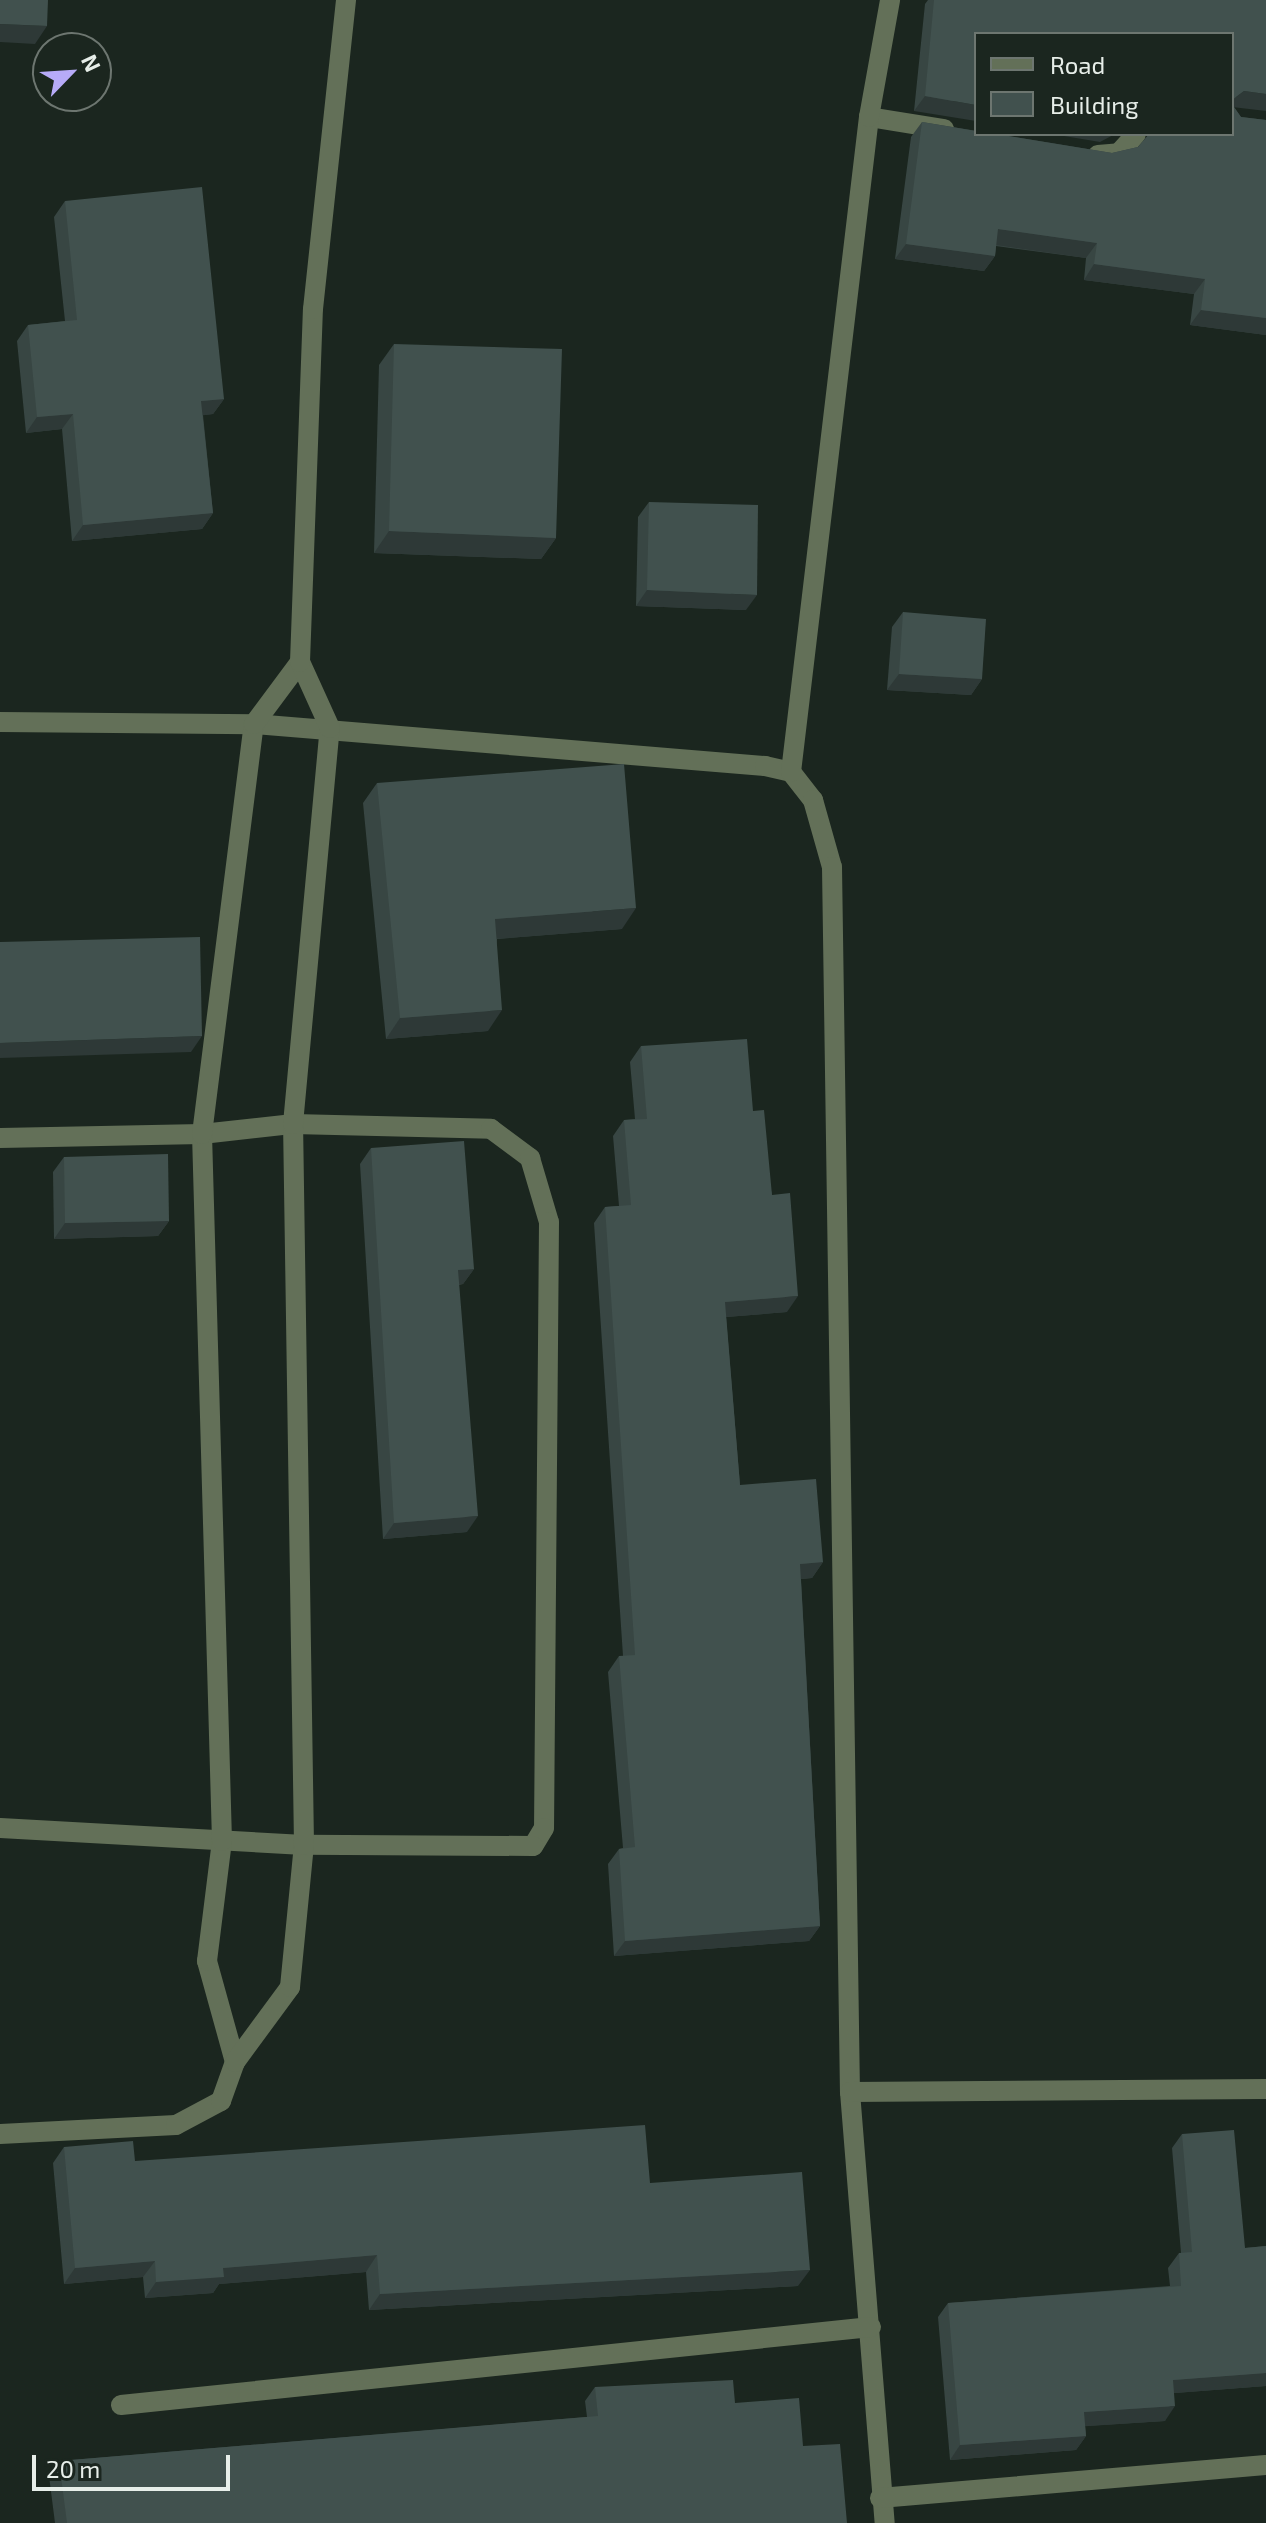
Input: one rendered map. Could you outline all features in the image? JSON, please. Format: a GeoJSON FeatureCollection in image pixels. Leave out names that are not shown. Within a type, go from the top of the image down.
{"type":"FeatureCollection","features":[{"type":"Feature","properties":{"kind":"street"},"geometry":{"type":"LineString","coordinates":[[0,2134],[176,2125],[221,2101],[235,2062],[290,1987],[304,1845],[293,1124],[330,728],[300,662],[313,309],[346,0]]}},
{"type":"Feature","properties":{"kind":"street"},"geometry":{"type":"LineString","coordinates":[[885,2523],[880,2498],[871,2327],[850,2092],[832,867],[813,800],[791,772],[869,117],[890,0]]}},
{"type":"Feature","properties":{"kind":"street"},"geometry":{"type":"LineString","coordinates":[[869,117],[961,132]]}},
{"type":"Feature","properties":{"kind":"street"},"geometry":{"type":"LineString","coordinates":[[1069,150],[1119,153],[1134,136]]}},
{"type":"Feature","properties":{"kind":"street"},"geometry":{"type":"LineString","coordinates":[[235,2062],[207,1961],[222,1841],[202,1134],[254,724],[300,662]]}},
{"type":"Feature","properties":{"kind":"street"},"geometry":{"type":"LineString","coordinates":[[0,722],[254,724],[330,728],[791,772]]}},
{"type":"Feature","properties":{"kind":"street"},"geometry":{"type":"LineString","coordinates":[[0,1138],[202,1134],[293,1124],[491,1129],[530,1158],[549,1222],[544,1828],[533,1846],[498,1849],[304,1845],[0,1828]]}},
{"type":"Feature","properties":{"kind":"street"},"geometry":{"type":"LineString","coordinates":[[850,2092],[1266,2089]]}},
{"type":"Feature","properties":{"kind":"street"},"geometry":{"type":"LineString","coordinates":[[121,2405],[871,2327]]}},
{"type":"Feature","properties":{"kind":"street"},"geometry":{"type":"LineString","coordinates":[[880,2498],[1266,2465]]}},
{"type":"Feature","properties":{"kind":"building"},"geometry":{"type":"Polygon","coordinates":[[[0,0],[48,0],[47,26],[0,24],[0,0]]]}},
{"type":"Feature","properties":{"kind":"building"},"geometry":{"type":"Polygon","coordinates":[[[934,0],[1266,0],[1266,94],[1244,91],[1234,98],[1234,32],[974,32],[974,105],[925,96],[934,0]]]}},
{"type":"Feature","properties":{"kind":"building"},"geometry":{"type":"Polygon","coordinates":[[[1234,107],[1241,117],[1266,120],[1266,318],[1201,310],[1205,279],[1094,264],[1097,243],[998,229],[995,256],[906,244],[922,122],[974,131],[974,136],[1008,136],[1112,153],[1138,147],[1147,136],[1234,136],[1234,107]]]}},
{"type":"Feature","properties":{"kind":"building"},"geometry":{"type":"Polygon","coordinates":[[[202,187],[224,399],[201,401],[213,513],[83,525],[73,414],[37,417],[28,325],[77,320],[65,201],[202,187]]]}},
{"type":"Feature","properties":{"kind":"building"},"geometry":{"type":"Polygon","coordinates":[[[394,344],[562,349],[556,538],[389,531],[394,344]]]}},
{"type":"Feature","properties":{"kind":"building"},"geometry":{"type":"Polygon","coordinates":[[[649,502],[758,505],[757,595],[647,590],[649,502]]]}},
{"type":"Feature","properties":{"kind":"building"},"geometry":{"type":"Polygon","coordinates":[[[903,612],[986,619],[982,679],[899,674],[903,612]]]}},
{"type":"Feature","properties":{"kind":"building"},"geometry":{"type":"Polygon","coordinates":[[[624,764],[636,908],[495,919],[502,1010],[400,1018],[377,783],[624,764]]]}},
{"type":"Feature","properties":{"kind":"building"},"geometry":{"type":"Polygon","coordinates":[[[200,937],[202,1036],[0,1043],[0,942],[200,937]]]}},
{"type":"Feature","properties":{"kind":"building"},"geometry":{"type":"Polygon","coordinates":[[[747,1039],[753,1111],[764,1110],[772,1195],[790,1193],[798,1296],[725,1302],[740,1485],[816,1479],[823,1562],[800,1564],[820,1926],[625,1941],[619,1849],[635,1847],[619,1656],[635,1655],[605,1207],[631,1205],[624,1120],[647,1119],[641,1046],[747,1039]]]}},
{"type":"Feature","properties":{"kind":"building"},"geometry":{"type":"Polygon","coordinates":[[[464,1141],[474,1269],[458,1270],[478,1516],[394,1523],[371,1148],[464,1141]]]}},
{"type":"Feature","properties":{"kind":"building"},"geometry":{"type":"Polygon","coordinates":[[[168,1154],[169,1221],[65,1223],[64,1157],[168,1154]]]}},
{"type":"Feature","properties":{"kind":"building"},"geometry":{"type":"Polygon","coordinates":[[[645,2125],[650,2183],[802,2172],[810,2270],[380,2294],[377,2255],[223,2268],[224,2277],[156,2282],[155,2261],[75,2268],[64,2147],[133,2141],[135,2161],[645,2125]]]}},
{"type":"Feature","properties":{"kind":"building"},"geometry":{"type":"Polygon","coordinates":[[[1234,2130],[1245,2248],[1266,2246],[1266,2373],[1173,2380],[1175,2406],[1084,2412],[1086,2436],[960,2445],[948,2303],[1181,2286],[1179,2253],[1192,2252],[1182,2134],[1234,2130]]]}},
{"type":"Feature","properties":{"kind":"building"},"geometry":{"type":"Polygon","coordinates":[[[733,2380],[735,2403],[799,2398],[803,2446],[840,2444],[847,2523],[67,2523],[59,2461],[598,2416],[595,2387],[733,2380]]]}}]}
